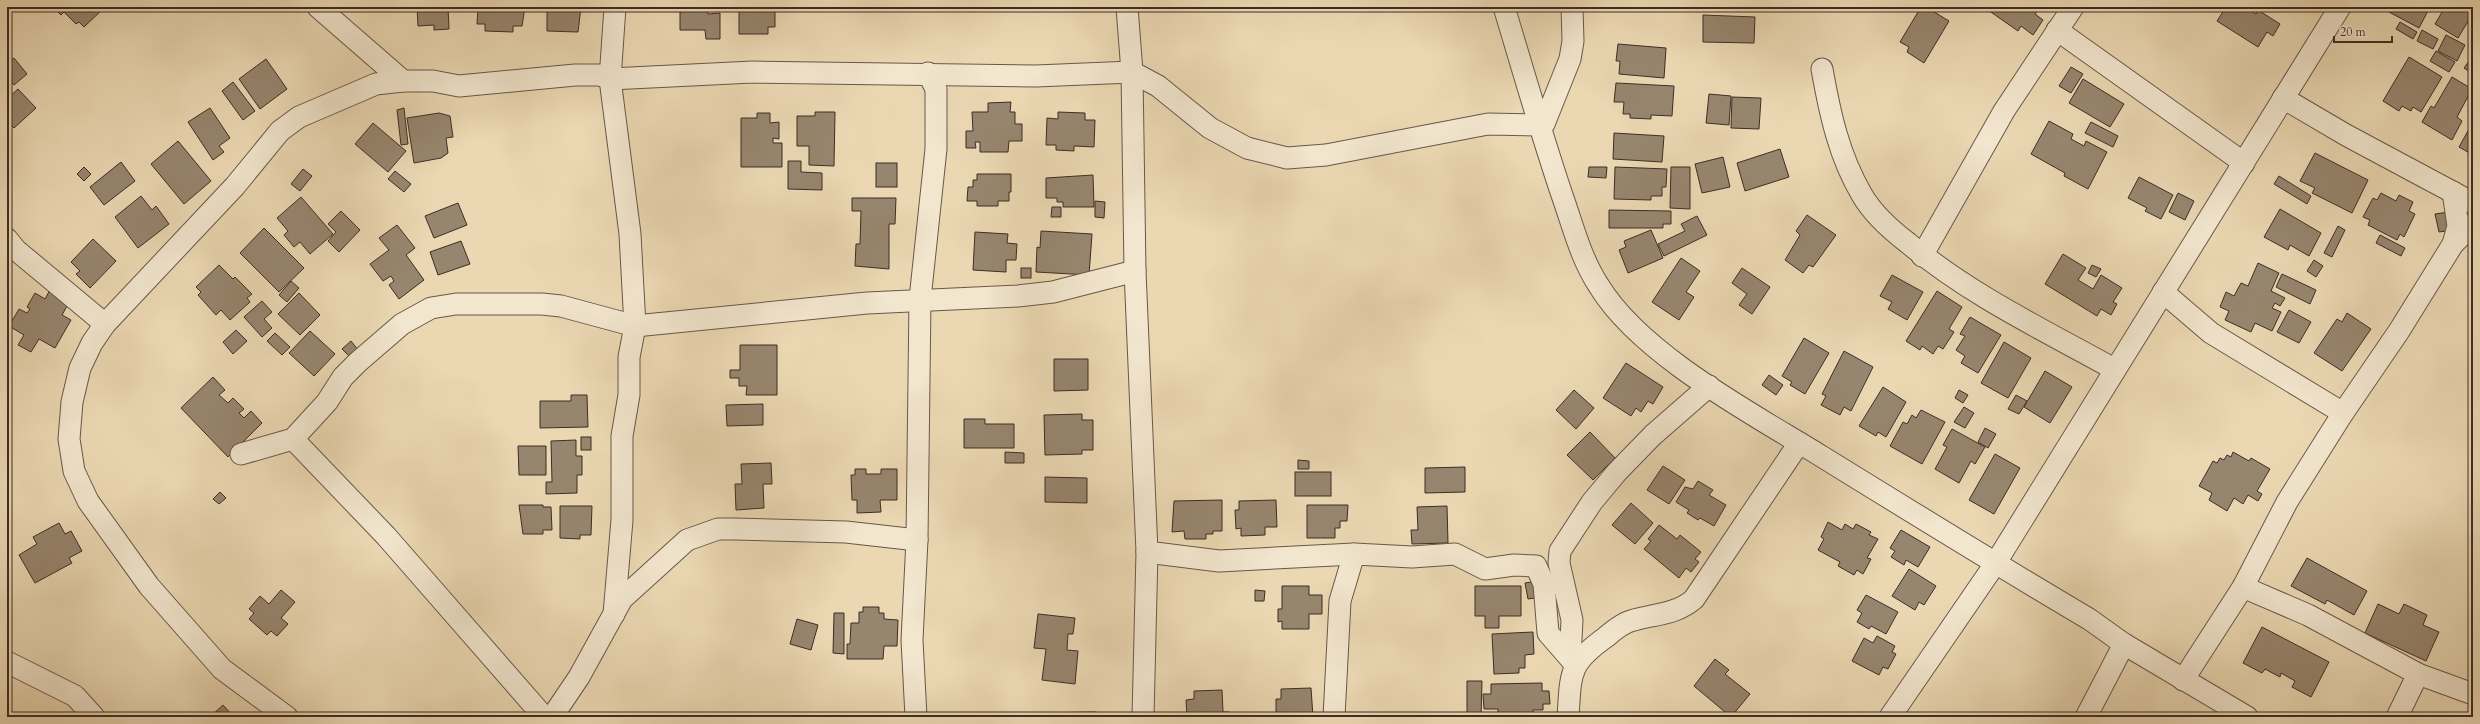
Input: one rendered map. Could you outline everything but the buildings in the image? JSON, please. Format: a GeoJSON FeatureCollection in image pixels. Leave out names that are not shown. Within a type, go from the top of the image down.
{"type":"FeatureCollection","features":[{"type":"Feature","properties":{"kind":"street"},"geometry":{"type":"LineString","coordinates":[[318,7],[403,81]]}},
{"type":"Feature","properties":{"kind":"street"},"geometry":{"type":"LineString","coordinates":[[614,614],[622,520],[622,436],[629,395],[629,357],[634,326],[630,234],[610,79],[615,7]]}},
{"type":"Feature","properties":{"kind":"street"},"geometry":{"type":"LineString","coordinates":[[1127,7],[1132,72],[1135,271],[1147,552],[1143,717]]}},
{"type":"Feature","properties":{"kind":"street"},"geometry":{"type":"LineString","coordinates":[[1504,7],[1583,255],[1598,286],[1613,307],[1650,344],[1709,386],[1799,443],[1995,564],[2089,619],[2124,644],[2246,717]]}},
{"type":"Feature","properties":{"kind":"street"},"geometry":{"type":"LineString","coordinates":[[1541,125],[1570,59],[1573,41],[1572,7]]}},
{"type":"Feature","properties":{"kind":"street"},"geometry":{"type":"LineString","coordinates":[[1922,256],[2004,111],[2073,7]]}},
{"type":"Feature","properties":{"kind":"street"},"geometry":{"type":"LineString","coordinates":[[1890,717],[1995,564],[2114,369],[2340,7]]}},
{"type":"Feature","properties":{"kind":"street"},"geometry":{"type":"LineString","coordinates":[[2057,30],[2244,163]]}},
{"type":"Feature","properties":{"kind":"street"},"geometry":{"type":"LineString","coordinates":[[1822,70],[1834,133],[1863,196],[1889,227],[1922,256],[1963,285],[2114,369]]}},
{"type":"Feature","properties":{"kind":"street"},"geometry":{"type":"LineString","coordinates":[[287,717],[222,669],[149,586],[88,501],[74,472],[69,439],[72,402],[80,368],[92,343],[105,324],[234,186],[280,130],[299,117],[338,98],[376,84],[403,81],[433,82],[459,86],[575,75],[600,75],[610,79],[753,72],[1036,76],[1132,72],[1158,86],[1210,128],[1247,148],[1287,158],[1326,155],[1488,124],[1541,125]]}},
{"type":"Feature","properties":{"kind":"street"},"geometry":{"type":"LineString","coordinates":[[916,717],[912,640],[917,540],[920,300],[936,149],[936,90],[928,74]]}},
{"type":"Feature","properties":{"kind":"street"},"geometry":{"type":"LineString","coordinates":[[2283,98],[2346,135],[2473,203]]}},
{"type":"Feature","properties":{"kind":"street"},"geometry":{"type":"LineString","coordinates":[[2453,192],[2458,226],[2453,244]]}},
{"type":"Feature","properties":{"kind":"street"},"geometry":{"type":"LineString","coordinates":[[2183,680],[2243,587],[2287,502],[2343,413],[2399,331],[2453,244],[2473,224]]}},
{"type":"Feature","properties":{"kind":"street"},"geometry":{"type":"LineString","coordinates":[[10,246],[105,324]]}},
{"type":"Feature","properties":{"kind":"street"},"geometry":{"type":"LineString","coordinates":[[241,454],[293,439],[327,402],[343,377],[358,362],[402,324],[431,308],[456,304],[542,304],[573,309],[634,326],[920,300],[1018,296],[1053,292],[1135,271]]}},
{"type":"Feature","properties":{"kind":"street"},"geometry":{"type":"LineString","coordinates":[[2163,292],[2211,333],[2343,413]]}},
{"type":"Feature","properties":{"kind":"street"},"geometry":{"type":"LineString","coordinates":[[1568,717],[1572,661],[1572,620],[1559,564],[1560,551],[1592,502],[1617,472],[1653,435],[1709,386]]}},
{"type":"Feature","properties":{"kind":"street"},"geometry":{"type":"LineString","coordinates":[[293,439],[386,536],[544,717]]}},
{"type":"Feature","properties":{"kind":"street"},"geometry":{"type":"LineString","coordinates":[[1572,661],[1625,624],[1678,610],[1694,599],[1799,443]]}},
{"type":"Feature","properties":{"kind":"street"},"geometry":{"type":"LineString","coordinates":[[552,717],[579,677],[622,600],[673,550],[700,534],[718,529],[846,532],[917,540]]}},
{"type":"Feature","properties":{"kind":"street"},"geometry":{"type":"LineString","coordinates":[[1147,552],[1219,561],[1354,554],[1412,557],[1455,554],[1485,569],[1514,565],[1536,566],[1544,584],[1548,633],[1572,661]]}},
{"type":"Feature","properties":{"kind":"street"},"geometry":{"type":"LineString","coordinates":[[1334,717],[1340,601],[1354,554]]}},
{"type":"Feature","properties":{"kind":"street"},"geometry":{"type":"LineString","coordinates":[[2243,587],[2308,615],[2418,674],[2473,694]]}},
{"type":"Feature","properties":{"kind":"street"},"geometry":{"type":"LineString","coordinates":[[2086,717],[2124,644]]}},
{"type":"Feature","properties":{"kind":"street"},"geometry":{"type":"LineString","coordinates":[[7,662],[75,696],[94,717]]}},
{"type":"Feature","properties":{"kind":"street"},"geometry":{"type":"LineString","coordinates":[[2397,717],[2418,674]]}}]}
